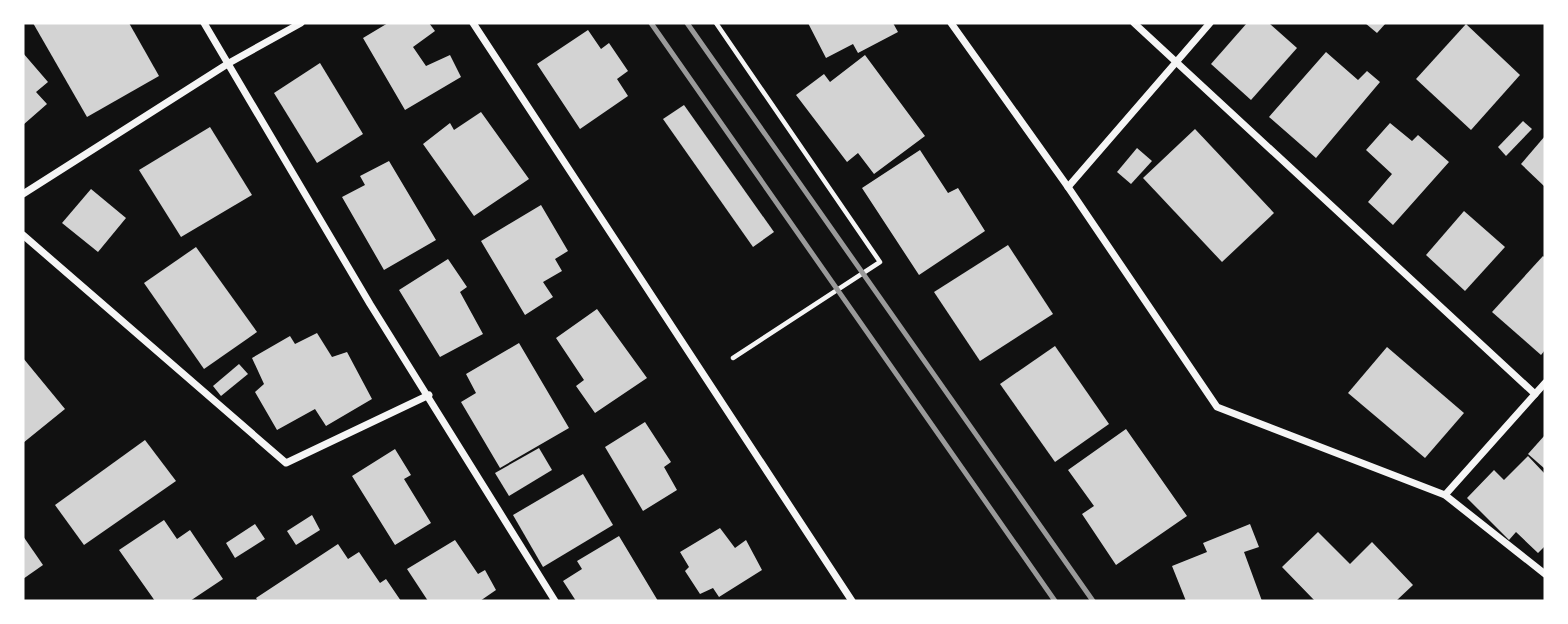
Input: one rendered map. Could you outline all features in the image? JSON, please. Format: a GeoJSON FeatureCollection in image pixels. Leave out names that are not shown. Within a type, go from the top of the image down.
{"type":"FeatureCollection","features":[{"type":"Feature","properties":{"kind":"street"},"geometry":{"type":"LineString","coordinates":[[204,23],[370,304],[429,394],[555,601]]}},
{"type":"Feature","properties":{"kind":"street"},"geometry":{"type":"LineString","coordinates":[[23,194],[229,63],[301,23]]}},
{"type":"Feature","properties":{"kind":"street"},"geometry":{"type":"LineString","coordinates":[[473,23],[703,378],[852,601]]}},
{"type":"Feature","properties":{"kind":"street"},"geometry":{"type":"LineString","coordinates":[[951,23],[1068,187],[1217,407],[1445,495],[1545,574]]}},
{"type":"Feature","properties":{"kind":"street"},"geometry":{"type":"LineString","coordinates":[[1134,23],[1535,394]]}},
{"type":"Feature","properties":{"kind":"street"},"geometry":{"type":"LineString","coordinates":[[1068,187],[1210,23]]}},
{"type":"Feature","properties":{"kind":"street"},"geometry":{"type":"LineString","coordinates":[[23,235],[286,463],[429,394]]}},
{"type":"Feature","properties":{"kind":"street"},"geometry":{"type":"LineString","coordinates":[[1445,495],[1545,383]]}},
{"type":"Feature","properties":{"kind":"path"},"geometry":{"type":"LineString","coordinates":[[703,378],[880,262],[716,23]]}},
{"type":"Feature","properties":{"kind":"building"},"geometry":{"type":"Polygon","coordinates":[[[33,23],[129,23],[159,76],[87,117],[33,23]]]}},
{"type":"Feature","properties":{"kind":"building"},"geometry":{"type":"Polygon","coordinates":[[[388,23],[429,23],[435,31],[413,47],[426,66],[450,55],[461,77],[405,110],[363,38],[388,23]]]}},
{"type":"Feature","properties":{"kind":"building"},"geometry":{"type":"Polygon","coordinates":[[[808,23],[893,23],[898,32],[858,53],[853,44],[826,58],[808,23]]]}},
{"type":"Feature","properties":{"kind":"building"},"geometry":{"type":"Polygon","coordinates":[[[1247,23],[1269,23],[1297,48],[1251,100],[1211,64],[1247,23]]]}},
{"type":"Feature","properties":{"kind":"building"},"geometry":{"type":"Polygon","coordinates":[[[1365,23],[1386,23],[1377,33],[1365,23]]]}},
{"type":"Feature","properties":{"kind":"building"},"geometry":{"type":"Polygon","coordinates":[[[1466,24],[1520,75],[1471,130],[1416,79],[1466,24]]]}},
{"type":"Feature","properties":{"kind":"building"},"geometry":{"type":"Polygon","coordinates":[[[588,30],[601,49],[609,43],[628,71],[617,79],[628,96],[580,129],[537,64],[588,30]]]}},
{"type":"Feature","properties":{"kind":"building"},"geometry":{"type":"Polygon","coordinates":[[[1326,52],[1358,80],[1367,71],[1380,82],[1316,158],[1269,117],[1326,52]]]}},
{"type":"Feature","properties":{"kind":"building"},"geometry":{"type":"Polygon","coordinates":[[[23,53],[48,82],[36,92],[47,104],[23,125],[23,53]]]}},
{"type":"Feature","properties":{"kind":"building"},"geometry":{"type":"Polygon","coordinates":[[[865,55],[925,136],[874,174],[858,153],[847,162],[796,95],[824,74],[830,82],[865,55]]]}},
{"type":"Feature","properties":{"kind":"building"},"geometry":{"type":"Polygon","coordinates":[[[320,63],[363,134],[317,163],[274,93],[320,63]]]}},
{"type":"Feature","properties":{"kind":"building"},"geometry":{"type":"Polygon","coordinates":[[[684,105],[774,232],[753,247],[663,119],[684,105]]]}},
{"type":"Feature","properties":{"kind":"building"},"geometry":{"type":"Polygon","coordinates":[[[481,112],[529,179],[474,216],[423,144],[450,123],[454,130],[481,112]]]}},
{"type":"Feature","properties":{"kind":"building"},"geometry":{"type":"Polygon","coordinates":[[[1523,121],[1532,129],[1506,156],[1498,147],[1523,121]]]}},
{"type":"Feature","properties":{"kind":"building"},"geometry":{"type":"Polygon","coordinates":[[[1390,123],[1412,141],[1418,135],[1449,162],[1393,225],[1368,202],[1392,174],[1366,150],[1390,123]]]}},
{"type":"Feature","properties":{"kind":"building"},"geometry":{"type":"Polygon","coordinates":[[[210,127],[252,195],[181,237],[139,170],[210,127]]]}},
{"type":"Feature","properties":{"kind":"building"},"geometry":{"type":"Polygon","coordinates":[[[1195,129],[1274,213],[1222,262],[1143,178],[1195,129]]]}},
{"type":"Feature","properties":{"kind":"building"},"geometry":{"type":"Polygon","coordinates":[[[1545,136],[1545,187],[1521,164],[1545,136]]]}},
{"type":"Feature","properties":{"kind":"building"},"geometry":{"type":"Polygon","coordinates":[[[1137,148],[1152,161],[1131,184],[1117,172],[1137,148]]]}},
{"type":"Feature","properties":{"kind":"building"},"geometry":{"type":"Polygon","coordinates":[[[920,150],[948,193],[958,188],[985,231],[919,275],[862,188],[920,150]]]}},
{"type":"Feature","properties":{"kind":"building"},"geometry":{"type":"Polygon","coordinates":[[[389,161],[436,240],[384,270],[342,197],[365,185],[360,176],[389,161]]]}},
{"type":"Feature","properties":{"kind":"building"},"geometry":{"type":"Polygon","coordinates":[[[91,189],[126,218],[98,252],[62,223],[91,189]]]}},
{"type":"Feature","properties":{"kind":"building"},"geometry":{"type":"Polygon","coordinates":[[[541,205],[568,251],[555,259],[562,271],[543,282],[553,297],[525,315],[481,241],[541,205]]]}},
{"type":"Feature","properties":{"kind":"building"},"geometry":{"type":"Polygon","coordinates":[[[1464,211],[1505,247],[1465,291],[1426,255],[1464,211]]]}},
{"type":"Feature","properties":{"kind":"building"},"geometry":{"type":"Polygon","coordinates":[[[1008,245],[1053,314],[980,361],[934,292],[1008,245]]]}},
{"type":"Feature","properties":{"kind":"building"},"geometry":{"type":"Polygon","coordinates":[[[196,247],[257,332],[204,369],[144,283],[196,247]]]}},
{"type":"Feature","properties":{"kind":"building"},"geometry":{"type":"Polygon","coordinates":[[[1543,256],[1545,350],[1541,355],[1492,312],[1543,256]]]}},
{"type":"Feature","properties":{"kind":"building"},"geometry":{"type":"Polygon","coordinates":[[[448,259],[467,287],[460,292],[483,334],[440,357],[399,290],[448,259]]]}},
{"type":"Feature","properties":{"kind":"building"},"geometry":{"type":"Polygon","coordinates":[[[597,309],[647,378],[595,413],[576,386],[584,380],[556,338],[597,309]]]}},
{"type":"Feature","properties":{"kind":"building"},"geometry":{"type":"Polygon","coordinates":[[[317,333],[332,357],[347,352],[372,399],[326,426],[315,409],[277,430],[255,392],[264,384],[252,358],[290,336],[295,344],[317,333]]]}},
{"type":"Feature","properties":{"kind":"building"},"geometry":{"type":"Polygon","coordinates":[[[519,343],[569,428],[500,468],[461,402],[476,393],[466,374],[519,343]]]}},
{"type":"Feature","properties":{"kind":"building"},"geometry":{"type":"Polygon","coordinates":[[[1055,346],[1109,424],[1055,462],[1000,384],[1055,346]]]}},
{"type":"Feature","properties":{"kind":"building"},"geometry":{"type":"Polygon","coordinates":[[[1387,347],[1464,413],[1425,458],[1348,393],[1387,347]]]}},
{"type":"Feature","properties":{"kind":"building"},"geometry":{"type":"Polygon","coordinates":[[[23,358],[65,409],[23,443],[23,358]]]}},
{"type":"Feature","properties":{"kind":"building"},"geometry":{"type":"Polygon","coordinates":[[[239,364],[248,374],[221,396],[213,386],[239,364]]]}},
{"type":"Feature","properties":{"kind":"building"},"geometry":{"type":"Polygon","coordinates":[[[645,422],[671,462],[664,467],[677,490],[643,511],[605,447],[645,422]]]}},
{"type":"Feature","properties":{"kind":"building"},"geometry":{"type":"Polygon","coordinates":[[[1126,429],[1187,516],[1116,565],[1082,514],[1094,506],[1068,470],[1126,429]]]}},
{"type":"Feature","properties":{"kind":"building"},"geometry":{"type":"Polygon","coordinates":[[[1545,435],[1545,469],[1528,454],[1545,435]]]}},
{"type":"Feature","properties":{"kind":"building"},"geometry":{"type":"Polygon","coordinates":[[[145,440],[176,481],[84,545],[55,505],[145,440]]]}},
{"type":"Feature","properties":{"kind":"building"},"geometry":{"type":"Polygon","coordinates":[[[539,448],[552,470],[509,496],[495,473],[539,448]]]}},
{"type":"Feature","properties":{"kind":"building"},"geometry":{"type":"Polygon","coordinates":[[[395,449],[411,475],[404,479],[431,523],[395,545],[352,476],[395,449]]]}},
{"type":"Feature","properties":{"kind":"building"},"geometry":{"type":"Polygon","coordinates":[[[1528,456],[1545,474],[1545,546],[1538,553],[1516,532],[1509,540],[1467,498],[1494,470],[1504,480],[1528,456]]]}},
{"type":"Feature","properties":{"kind":"building"},"geometry":{"type":"Polygon","coordinates":[[[583,474],[613,525],[543,567],[513,515],[583,474]]]}},
{"type":"Feature","properties":{"kind":"building"},"geometry":{"type":"Polygon","coordinates":[[[312,515],[320,530],[296,545],[287,531],[312,515]]]}},
{"type":"Feature","properties":{"kind":"building"},"geometry":{"type":"Polygon","coordinates":[[[164,520],[177,539],[190,530],[223,579],[190,601],[155,601],[119,550],[164,520]]]}},
{"type":"Feature","properties":{"kind":"building"},"geometry":{"type":"Polygon","coordinates":[[[255,524],[265,539],[235,558],[226,543],[255,524]]]}},
{"type":"Feature","properties":{"kind":"building"},"geometry":{"type":"Polygon","coordinates":[[[1250,524],[1259,547],[1244,552],[1262,601],[1186,601],[1172,566],[1207,552],[1203,543],[1250,524]]]}},
{"type":"Feature","properties":{"kind":"building"},"geometry":{"type":"Polygon","coordinates":[[[720,528],[735,548],[746,540],[762,570],[719,597],[713,588],[700,594],[685,571],[689,567],[680,552],[720,528]]]}},
{"type":"Feature","properties":{"kind":"building"},"geometry":{"type":"Polygon","coordinates":[[[1318,532],[1350,564],[1372,542],[1413,585],[1396,601],[1315,601],[1282,567],[1318,532]]]}},
{"type":"Feature","properties":{"kind":"building"},"geometry":{"type":"Polygon","coordinates":[[[23,536],[43,565],[23,579],[23,536]]]}},
{"type":"Feature","properties":{"kind":"building"},"geometry":{"type":"Polygon","coordinates":[[[619,536],[658,601],[576,601],[563,581],[582,569],[577,561],[619,536]]]}},
{"type":"Feature","properties":{"kind":"building"},"geometry":{"type":"Polygon","coordinates":[[[455,540],[478,574],[485,570],[496,590],[480,601],[428,601],[407,569],[455,540]]]}},
{"type":"Feature","properties":{"kind":"building"},"geometry":{"type":"Polygon","coordinates":[[[338,544],[348,559],[359,552],[380,583],[386,579],[401,601],[258,601],[256,598],[338,544]]]}},
{"type":"Feature","properties":{"kind":"railway"},"geometry":{"type":"LineString","coordinates":[[651,23],[1055,601]]}},
{"type":"Feature","properties":{"kind":"railway"},"geometry":{"type":"LineString","coordinates":[[687,23],[1093,601]]}}]}
